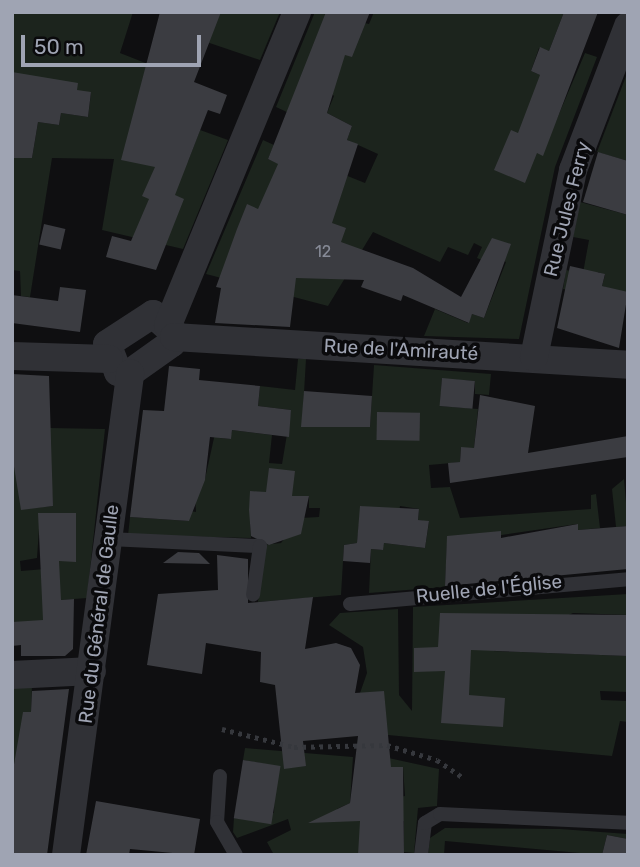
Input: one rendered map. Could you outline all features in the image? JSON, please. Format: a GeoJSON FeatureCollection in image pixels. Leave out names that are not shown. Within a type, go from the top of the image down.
{"type":"FeatureCollection","features":[{"type":"Feature","properties":{"kind":"street"},"geometry":{"type":"LineString","coordinates":[[12,356],[120,366],[171,331],[297,12]]}},
{"type":"Feature","properties":{"kind":"street","name":"Rue Jules Ferry"},"geometry":{"type":"LineString","coordinates":[[534,357],[573,170],[628,26]]}},
{"type":"Feature","properties":{"kind":"street","name":"Rue du Général de Gaulle"},"geometry":{"type":"LineString","coordinates":[[66,855],[109,538],[120,366],[109,342],[149,315],[171,331]]}},
{"type":"Feature","properties":{"kind":"street","name":"Rue de l'Amirauté"},"geometry":{"type":"LineString","coordinates":[[171,331],[628,365]]}},
{"type":"Feature","properties":{"kind":"street"},"geometry":{"type":"LineString","coordinates":[[12,675],[92,671]]}},
{"type":"Feature","properties":{"kind":"lane"},"geometry":{"type":"LineString","coordinates":[[109,538],[260,545],[253,595]]}},
{"type":"Feature","properties":{"kind":"lane","name":"Ruelle de l'Église"},"geometry":{"type":"LineString","coordinates":[[350,604],[628,579]]}},
{"type":"Feature","properties":{"kind":"lane"},"geometry":{"type":"LineString","coordinates":[[220,776],[217,822],[236,855]]}},
{"type":"Feature","properties":{"kind":"lane"},"geometry":{"type":"LineString","coordinates":[[421,855],[425,823],[440,814],[628,823]]}},
{"type":"Feature","properties":{"kind":"path"},"geometry":{"type":"LineString","coordinates":[[222,729],[295,747],[387,745],[437,760],[462,777]]}},
{"type":"Feature","properties":{"kind":"shaded area"},"geometry":{"type":"Polygon","coordinates":[[[12,12],[133,12],[120,53],[181,77],[188,161],[200,130],[228,140],[183,249],[102,230],[114,159],[52,158],[30,297],[21,296],[20,271],[12,270],[12,158],[32,158],[38,122],[59,125],[61,113],[88,117],[91,93],[12,98],[12,12]]]}},
{"type":"Feature","properties":{"kind":"shaded area"},"geometry":{"type":"Polygon","coordinates":[[[170,12],[280,12],[260,60],[180,33],[170,12]]]}},
{"type":"Feature","properties":{"kind":"shaded area"},"geometry":{"type":"Polygon","coordinates":[[[315,12],[369,24],[374,12],[564,12],[549,51],[539,48],[531,71],[540,75],[556,121],[585,53],[597,57],[555,167],[519,339],[424,336],[435,309],[468,323],[472,314],[484,318],[506,262],[490,255],[487,262],[477,258],[482,247],[474,243],[468,255],[448,247],[440,262],[373,232],[328,306],[206,274],[263,140],[274,145],[268,159],[303,175],[335,171],[365,183],[378,154],[347,140],[352,126],[327,113],[334,96],[307,65],[330,132],[276,107],[315,12]]]}},
{"type":"Feature","properties":{"kind":"shaded area"},"geometry":{"type":"Polygon","coordinates":[[[628,71],[628,161],[597,152],[628,71]]]}},
{"type":"Feature","properties":{"kind":"shaded area"},"geometry":{"type":"Polygon","coordinates":[[[580,202],[628,215],[628,294],[602,286],[605,275],[598,272],[593,295],[563,289],[566,270],[583,273],[589,240],[573,237],[580,202]]]}},
{"type":"Feature","properties":{"kind":"shaded area"},"geometry":{"type":"Polygon","coordinates":[[[298,359],[306,359],[302,427],[370,427],[374,365],[491,374],[489,395],[475,394],[475,381],[442,379],[440,406],[478,409],[474,448],[461,448],[460,460],[486,460],[429,465],[431,488],[450,487],[460,518],[591,509],[591,495],[596,494],[600,528],[578,530],[577,524],[447,543],[445,587],[369,593],[371,549],[382,550],[384,543],[425,548],[429,522],[418,520],[419,509],[400,506],[398,518],[361,506],[357,543],[344,545],[341,595],[258,602],[263,545],[281,543],[301,518],[319,517],[320,508],[309,508],[309,496],[250,517],[251,538],[128,535],[130,517],[188,521],[190,511],[196,512],[194,479],[205,479],[226,383],[220,438],[230,439],[232,430],[272,435],[269,463],[282,464],[291,410],[258,406],[260,386],[295,390],[298,359]]]}},
{"type":"Feature","properties":{"kind":"shaded area"},"geometry":{"type":"Polygon","coordinates":[[[50,428],[105,429],[87,598],[61,600],[45,629],[12,622],[12,454],[50,428]],[[51,476],[21,509],[53,506],[51,476]],[[49,513],[39,529],[37,558],[20,561],[21,571],[45,569],[45,561],[76,561],[76,513],[49,513]]]}},
{"type":"Feature","properties":{"kind":"shaded area"},"geometry":{"type":"Polygon","coordinates":[[[624,479],[628,526],[616,527],[612,489],[624,479]]]}},
{"type":"Feature","properties":{"kind":"shaded area"},"geometry":{"type":"Polygon","coordinates":[[[628,594],[628,615],[573,613],[493,651],[628,656],[628,692],[600,691],[601,700],[628,701],[628,722],[620,721],[612,756],[388,735],[360,693],[367,673],[363,647],[329,625],[340,613],[398,609],[399,695],[412,711],[413,607],[628,594]]]}},
{"type":"Feature","properties":{"kind":"shaded area"},"geometry":{"type":"Polygon","coordinates":[[[32,684],[30,761],[15,760],[12,776],[12,687],[32,684]]]}},
{"type":"Feature","properties":{"kind":"shaded area"},"geometry":{"type":"Polygon","coordinates":[[[245,748],[353,757],[350,803],[337,809],[337,821],[379,799],[405,796],[403,767],[377,768],[361,752],[439,769],[437,806],[418,808],[414,853],[404,852],[404,821],[376,820],[358,855],[274,855],[267,842],[291,830],[288,819],[237,838],[233,832],[234,818],[265,822],[266,812],[274,813],[275,766],[243,760],[245,748]]]}},
{"type":"Feature","properties":{"kind":"shaded area"},"geometry":{"type":"Polygon","coordinates":[[[445,828],[560,829],[628,834],[628,839],[607,835],[602,855],[445,841],[444,855],[428,855],[430,838],[445,828]]]}},
{"type":"Feature","properties":{"kind":"building"},"geometry":{"type":"Polygon","coordinates":[[[160,12],[221,12],[194,82],[227,95],[220,114],[208,110],[175,195],[184,199],[156,270],[106,257],[112,236],[131,241],[149,199],[142,196],[155,167],[121,160],[160,12]]]}},
{"type":"Feature","properties":{"kind":"building"},"geometry":{"type":"Polygon","coordinates":[[[326,12],[370,12],[352,57],[345,55],[327,113],[352,126],[347,140],[358,144],[332,223],[346,228],[341,242],[413,268],[461,297],[492,238],[511,244],[484,318],[472,314],[469,323],[403,295],[401,301],[361,287],[364,280],[296,278],[290,327],[215,323],[221,288],[216,287],[247,204],[258,209],[278,164],[268,159],[326,12]]]}},
{"type":"Feature","properties":{"kind":"building"},"geometry":{"type":"Polygon","coordinates":[[[564,12],[598,12],[543,156],[537,153],[525,183],[494,170],[511,130],[518,133],[540,75],[531,71],[540,47],[549,51],[564,12]]]}},
{"type":"Feature","properties":{"kind":"building"},"geometry":{"type":"Polygon","coordinates":[[[12,72],[78,83],[77,90],[91,92],[88,117],[61,113],[59,125],[38,122],[32,158],[12,158],[12,72]]]}},
{"type":"Feature","properties":{"kind":"building"},"geometry":{"type":"Polygon","coordinates":[[[598,152],[628,161],[628,215],[583,202],[598,152]]]}},
{"type":"Feature","properties":{"kind":"building"},"geometry":{"type":"Polygon","coordinates":[[[44,224],[65,229],[61,249],[39,244],[44,224]]]}},
{"type":"Feature","properties":{"kind":"building"},"geometry":{"type":"Polygon","coordinates":[[[570,266],[605,274],[602,286],[628,292],[619,348],[557,328],[570,266]]]}},
{"type":"Feature","properties":{"kind":"building"},"geometry":{"type":"Polygon","coordinates":[[[60,287],[86,290],[80,332],[12,323],[12,295],[58,301],[60,287]]]}},
{"type":"Feature","properties":{"kind":"building"},"geometry":{"type":"Polygon","coordinates":[[[169,366],[200,369],[199,380],[260,386],[258,406],[291,410],[289,437],[232,430],[231,439],[210,437],[205,480],[189,521],[130,517],[143,410],[164,411],[169,366]]]}},
{"type":"Feature","properties":{"kind":"building"},"geometry":{"type":"Polygon","coordinates":[[[12,374],[49,376],[53,506],[21,510],[12,454],[12,374]]]}},
{"type":"Feature","properties":{"kind":"building"},"geometry":{"type":"Polygon","coordinates":[[[442,378],[475,381],[472,409],[440,406],[442,378]]]}},
{"type":"Feature","properties":{"kind":"building"},"geometry":{"type":"Polygon","coordinates":[[[304,391],[372,396],[370,427],[301,427],[304,391]]]}},
{"type":"Feature","properties":{"kind":"building"},"geometry":{"type":"Polygon","coordinates":[[[480,395],[535,406],[528,453],[628,436],[628,457],[450,483],[448,463],[460,462],[461,447],[474,448],[480,395]]]}},
{"type":"Feature","properties":{"kind":"building"},"geometry":{"type":"Polygon","coordinates":[[[377,412],[420,413],[420,441],[377,440],[377,412]]]}},
{"type":"Feature","properties":{"kind":"building"},"geometry":{"type":"Polygon","coordinates":[[[269,468],[295,471],[292,496],[309,496],[301,534],[269,545],[251,536],[249,510],[250,491],[266,492],[269,468]]]}},
{"type":"Feature","properties":{"kind":"building"},"geometry":{"type":"Polygon","coordinates":[[[360,506],[419,509],[418,520],[429,521],[425,548],[384,543],[383,550],[371,549],[370,563],[343,561],[344,545],[357,543],[360,506]]]}},
{"type":"Feature","properties":{"kind":"building"},"geometry":{"type":"Polygon","coordinates":[[[38,513],[76,513],[76,562],[59,561],[61,600],[74,599],[73,649],[65,656],[21,656],[21,645],[12,646],[12,622],[43,620],[38,513]]]}},
{"type":"Feature","properties":{"kind":"building"},"geometry":{"type":"Polygon","coordinates":[[[578,524],[578,530],[628,526],[628,569],[445,586],[447,536],[501,531],[501,538],[578,524]]]}},
{"type":"Feature","properties":{"kind":"building"},"geometry":{"type":"Polygon","coordinates":[[[178,552],[199,553],[210,564],[163,563],[178,552]]]}},
{"type":"Feature","properties":{"kind":"building"},"geometry":{"type":"Polygon","coordinates":[[[217,555],[248,559],[248,603],[313,597],[305,649],[336,643],[351,648],[360,665],[355,693],[384,691],[391,767],[403,767],[404,855],[358,855],[360,821],[308,823],[350,803],[358,736],[303,741],[306,766],[284,769],[275,685],[260,682],[261,652],[206,643],[202,674],[147,665],[158,594],[218,590],[217,555]]]}},
{"type":"Feature","properties":{"kind":"building"},"geometry":{"type":"Polygon","coordinates":[[[440,613],[628,615],[628,656],[471,650],[469,695],[505,698],[503,727],[441,723],[445,671],[414,672],[414,648],[438,647],[440,613]]]}},
{"type":"Feature","properties":{"kind":"building"},"geometry":{"type":"Polygon","coordinates":[[[69,689],[47,855],[12,855],[12,776],[23,712],[31,712],[32,691],[69,689]]]}},
{"type":"Feature","properties":{"kind":"building"},"geometry":{"type":"Polygon","coordinates":[[[243,760],[281,766],[271,824],[234,818],[243,760]]]}},
{"type":"Feature","properties":{"kind":"building"},"geometry":{"type":"Polygon","coordinates":[[[96,801],[200,819],[194,855],[130,849],[129,855],[86,855],[96,801]]]}},
{"type":"Feature","properties":{"kind":"building"},"geometry":{"type":"Polygon","coordinates":[[[607,835],[628,839],[628,855],[602,855],[607,835]]]}}]}
